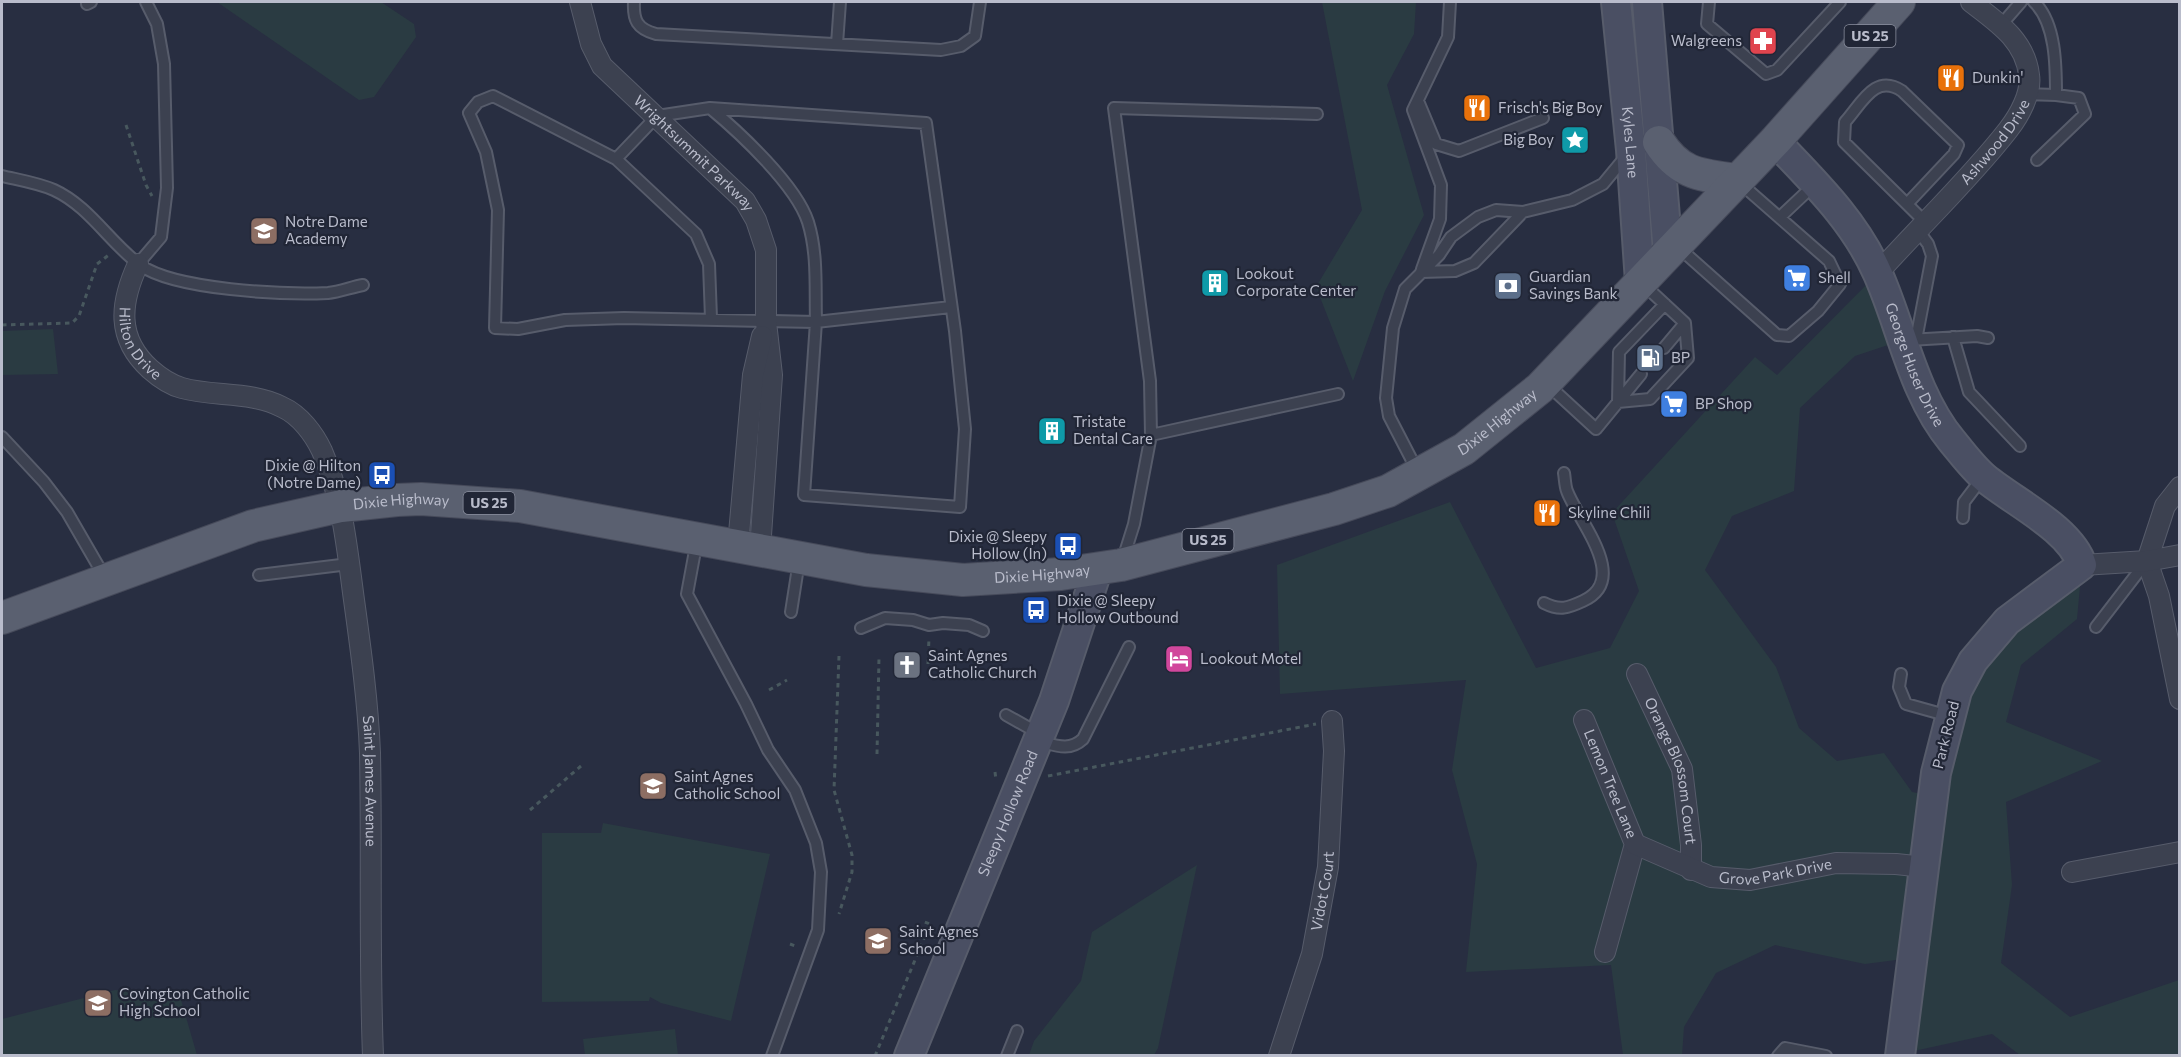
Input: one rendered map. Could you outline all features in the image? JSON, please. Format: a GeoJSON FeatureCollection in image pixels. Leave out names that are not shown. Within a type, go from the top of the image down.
{"type":"FeatureCollection","features":[{"type":"Feature","properties":{"kind":"main road","name":"Dixie Highway"},"geometry":{"type":"LineString","coordinates":[[2,618],[253,526],[341,506],[421,499],[498,504],[698,537],[866,570],[963,580],[1061,574],[1109,567],[1334,509],[1388,491],[1464,449],[1545,383],[1774,141],[1899,2]]}},
{"type":"Feature","properties":{"kind":"main road"},"geometry":{"type":"LineString","coordinates":[[1645,146],[1668,157],[1683,169],[1737,180]]}},
{"type":"Feature","properties":{"kind":"street","name":"Wrightsummit Parkway"},"geometry":{"type":"LineString","coordinates":[[580,2],[591,44],[603,66],[745,201],[756,220],[766,250],[766,322],[753,375],[749,548]]}},
{"type":"Feature","properties":{"kind":"street","name":"Kyles Lane"},"geometry":{"type":"LineString","coordinates":[[1616,2],[1645,146],[1672,249]]}},
{"type":"Feature","properties":{"kind":"street","name":"Kyles Lane"},"geometry":{"type":"LineString","coordinates":[[1640,282],[1647,2]]}},
{"type":"Feature","properties":{"kind":"street","name":"Ashwood Drive"},"geometry":{"type":"LineString","coordinates":[[1878,273],[2009,129],[2027,94],[2030,75],[2020,45],[2001,25],[1971,2]]}},
{"type":"Feature","properties":{"kind":"street","name":"George Huser Drive"},"geometry":{"type":"LineString","coordinates":[[1774,141],[1816,183],[1841,213],[1878,273],[1910,340],[1941,425],[1983,477],[2047,524],[2077,550],[2082,565]]}},
{"type":"Feature","properties":{"kind":"street","name":"Hilton Drive"},"geometry":{"type":"LineString","coordinates":[[138,264],[126,294],[125,323],[130,345],[142,361],[158,376],[181,388],[261,400],[282,406],[295,415],[307,428],[321,450],[341,506]]}},
{"type":"Feature","properties":{"kind":"street"},"geometry":{"type":"LineString","coordinates":[[2180,487],[2165,506],[2146,561],[2159,596],[2180,699]]}},
{"type":"Feature","properties":{"kind":"street","name":"Saint James Avenue"},"geometry":{"type":"LineString","coordinates":[[341,506],[370,750],[372,1056]]}},
{"type":"Feature","properties":{"kind":"street"},"geometry":{"type":"LineString","coordinates":[[2082,565],[2146,561],[2180,555]]}},
{"type":"Feature","properties":{"kind":"street","name":"Park Road"},"geometry":{"type":"LineString","coordinates":[[1900,1056],[1936,773],[1957,691],[1973,661],[2007,621],[2082,565]]}},
{"type":"Feature","properties":{"kind":"street","name":"Sleepy Hollow Road"},"geometry":{"type":"LineString","coordinates":[[909,1056],[1109,567]]}},
{"type":"Feature","properties":{"kind":"street","name":"Orange Blossom Court"},"geometry":{"type":"LineString","coordinates":[[1637,674],[1682,769],[1691,845],[1691,870]]}},
{"type":"Feature","properties":{"kind":"street","name":"Lemon Tree Lane"},"geometry":{"type":"LineString","coordinates":[[1584,720],[1635,844],[1605,952]]}},
{"type":"Feature","properties":{"kind":"street","name":"Vidot Court"},"geometry":{"type":"LineString","coordinates":[[1279,1056],[1312,954],[1328,867],[1334,751],[1332,722]]}},
{"type":"Feature","properties":{"kind":"street","name":"Grove Park Drive"},"geometry":{"type":"LineString","coordinates":[[1635,844],[1711,877],[1750,880],[1836,863],[1924,867]]}},
{"type":"Feature","properties":{"kind":"street"},"geometry":{"type":"LineString","coordinates":[[2072,872],[2180,852]]}},
{"type":"Feature","properties":{"kind":"lane","name":"Hilton Drive"},"geometry":{"type":"LineString","coordinates":[[138,264],[161,237],[167,188],[164,64],[157,24],[146,2]]}},
{"type":"Feature","properties":{"kind":"lane"},"geometry":{"type":"LineString","coordinates":[[634,2],[637,24],[644,30],[656,34],[941,50],[962,46],[975,36],[980,2]]}},
{"type":"Feature","properties":{"kind":"lane"},"geometry":{"type":"LineString","coordinates":[[837,44],[840,2]]}},
{"type":"Feature","properties":{"kind":"lane"},"geometry":{"type":"LineString","coordinates":[[1421,272],[1440,219],[1441,185],[1413,110],[1448,37],[1450,2]]}},
{"type":"Feature","properties":{"kind":"lane"},"geometry":{"type":"LineString","coordinates":[[1709,2],[1707,24],[1766,74],[1777,70],[1840,2]]}},
{"type":"Feature","properties":{"kind":"lane"},"geometry":{"type":"LineString","coordinates":[[2001,25],[2021,2]]}},
{"type":"Feature","properties":{"kind":"lane"},"geometry":{"type":"LineString","coordinates":[[2034,2],[2046,15],[2056,67],[2056,95]]}},
{"type":"Feature","properties":{"kind":"lane"},"geometry":{"type":"LineString","coordinates":[[1907,204],[1954,154],[1958,145],[1902,91],[1893,85],[1884,83],[1876,87],[1845,122],[1842,135],[1844,142],[1907,204],[1921,225],[1932,256],[1910,340],[1953,337],[1988,338]]}},
{"type":"Feature","properties":{"kind":"lane"},"geometry":{"type":"LineString","coordinates":[[2027,94],[2079,98],[2078,122],[2037,160]]}},
{"type":"Feature","properties":{"kind":"lane"},"geometry":{"type":"LineString","coordinates":[[711,318],[709,264],[696,234],[616,159],[492,96],[478,102],[469,113],[486,152],[498,210],[495,328],[518,329],[566,320],[600,319],[711,318],[766,322],[816,322],[951,307]]}},
{"type":"Feature","properties":{"kind":"lane"},"geometry":{"type":"LineString","coordinates":[[1418,101],[1436,144],[1459,151],[1543,118]]}},
{"type":"Feature","properties":{"kind":"lane"},"geometry":{"type":"LineString","coordinates":[[616,159],[657,116],[710,108],[926,123],[965,429],[960,507],[804,495],[816,322],[815,253],[807,221],[791,191],[733,127],[710,108]]}},
{"type":"Feature","properties":{"kind":"lane"},"geometry":{"type":"LineString","coordinates":[[1109,567],[1134,525],[1151,435],[1150,381],[1114,108],[1317,114]]}},
{"type":"Feature","properties":{"kind":"lane"},"geometry":{"type":"LineString","coordinates":[[2051,145],[2056,146],[2062,140]]}},
{"type":"Feature","properties":{"kind":"lane"},"geometry":{"type":"LineString","coordinates":[[1419,475],[1389,416],[1386,398],[1397,309],[1405,289],[1439,255],[1451,237],[1478,217],[1496,210],[1523,212],[1572,200],[1603,184],[1645,146]]}},
{"type":"Feature","properties":{"kind":"lane"},"geometry":{"type":"LineString","coordinates":[[2,176],[55,191],[76,204],[138,264],[152,273],[182,283],[241,289],[329,293],[363,285]]}},
{"type":"Feature","properties":{"kind":"lane"},"geometry":{"type":"LineString","coordinates":[[1672,249],[1777,335],[1789,336],[1818,311],[1840,284],[1829,261],[1737,180]]}},
{"type":"Feature","properties":{"kind":"lane"},"geometry":{"type":"LineString","coordinates":[[1780,218],[1816,183]]}},
{"type":"Feature","properties":{"kind":"lane"},"geometry":{"type":"LineString","coordinates":[[1421,272],[1455,271],[1474,263],[1523,212]]}},
{"type":"Feature","properties":{"kind":"lane"},"geometry":{"type":"LineString","coordinates":[[1618,402],[1650,399],[1688,358],[1685,323],[1640,282]]}},
{"type":"Feature","properties":{"kind":"lane"},"geometry":{"type":"LineString","coordinates":[[1618,402],[1619,352],[1665,304]]}},
{"type":"Feature","properties":{"kind":"lane"},"geometry":{"type":"LineString","coordinates":[[1664,348],[1685,323]]}},
{"type":"Feature","properties":{"kind":"lane"},"geometry":{"type":"LineString","coordinates":[[1953,337],[1969,392],[2020,446]]}},
{"type":"Feature","properties":{"kind":"lane"},"geometry":{"type":"LineString","coordinates":[[1545,383],[1596,429],[1641,374]]}},
{"type":"Feature","properties":{"kind":"lane"},"geometry":{"type":"LineString","coordinates":[[1151,435],[1338,394]]}},
{"type":"Feature","properties":{"kind":"lane"},"geometry":{"type":"LineString","coordinates":[[2,437],[44,482],[67,512],[106,579]]}},
{"type":"Feature","properties":{"kind":"lane"},"geometry":{"type":"LineString","coordinates":[[1544,603],[1554,608],[1567,608],[1590,597],[1600,588],[1603,578],[1603,565],[1566,490],[1564,473]]}},
{"type":"Feature","properties":{"kind":"lane"},"geometry":{"type":"LineString","coordinates":[[1963,518],[1964,502],[1983,477]]}},
{"type":"Feature","properties":{"kind":"lane"},"geometry":{"type":"LineString","coordinates":[[698,537],[687,594],[768,750],[795,790],[816,843],[821,872],[818,930],[772,1056]]}},
{"type":"Feature","properties":{"kind":"lane"},"geometry":{"type":"LineString","coordinates":[[791,612],[800,558]]}},
{"type":"Feature","properties":{"kind":"lane"},"geometry":{"type":"LineString","coordinates":[[2096,627],[2146,561]]}},
{"type":"Feature","properties":{"kind":"lane"},"geometry":{"type":"LineString","coordinates":[[259,575],[349,564]]}},
{"type":"Feature","properties":{"kind":"lane"},"geometry":{"type":"LineString","coordinates":[[861,628],[885,618],[913,620],[929,625],[943,622],[969,625],[983,631]]}},
{"type":"Feature","properties":{"kind":"lane"},"geometry":{"type":"LineString","coordinates":[[1006,715],[1039,737],[1064,748],[1076,746],[1083,739],[1129,647]]}},
{"type":"Feature","properties":{"kind":"lane"},"geometry":{"type":"LineString","coordinates":[[1901,674],[1899,687],[1906,704],[1949,717]]}},
{"type":"Feature","properties":{"kind":"lane"},"geometry":{"type":"LineString","coordinates":[[1007,1056],[1017,1031]]}},
{"type":"Feature","properties":{"kind":"lane"},"geometry":{"type":"LineString","coordinates":[[1778,1056],[1785,1048],[1826,1056]]}},
{"type":"Feature","properties":{"kind":"path"},"geometry":{"type":"LineString","coordinates":[[126,125],[146,185],[154,199]]}},
{"type":"Feature","properties":{"kind":"path"},"geometry":{"type":"LineString","coordinates":[[2,325],[72,323],[78,316],[97,264],[108,254],[114,256]]}},
{"type":"Feature","properties":{"kind":"path"},"geometry":{"type":"LineString","coordinates":[[928,664],[929,630]]}},
{"type":"Feature","properties":{"kind":"path"},"geometry":{"type":"LineString","coordinates":[[839,656],[834,790],[852,855],[852,872],[839,914]]}},
{"type":"Feature","properties":{"kind":"path"},"geometry":{"type":"LineString","coordinates":[[877,754],[879,657]]}},
{"type":"Feature","properties":{"kind":"path"},"geometry":{"type":"LineString","coordinates":[[898,657],[908,657]]}},
{"type":"Feature","properties":{"kind":"path"},"geometry":{"type":"LineString","coordinates":[[769,690],[787,680]]}},
{"type":"Feature","properties":{"kind":"path"},"geometry":{"type":"LineString","coordinates":[[1045,776],[1332,722]]}},
{"type":"Feature","properties":{"kind":"path"},"geometry":{"type":"LineString","coordinates":[[530,810],[581,766]]}},
{"type":"Feature","properties":{"kind":"path"},"geometry":{"type":"LineString","coordinates":[[995,772],[996,780]]}},
{"type":"Feature","properties":{"kind":"path"},"geometry":{"type":"LineString","coordinates":[[875,1056],[930,924],[922,921]]}},
{"type":"Feature","properties":{"kind":"path"},"geometry":{"type":"LineString","coordinates":[[891,1016],[901,1020]]}},
{"type":"Feature","properties":{"kind":"shaded area"},"geometry":{"type":"Polygon","coordinates":[[[217,2],[381,2],[414,24],[416,37],[374,97],[359,100],[217,2]]]}},
{"type":"Feature","properties":{"kind":"shaded area"},"geometry":{"type":"Polygon","coordinates":[[[1322,2],[1416,2],[1414,34],[1387,85],[1424,215],[1385,291],[1353,381],[1316,287],[1362,210],[1322,2]]]}},
{"type":"Feature","properties":{"kind":"shaded area"},"geometry":{"type":"Polygon","coordinates":[[[1878,273],[1903,340],[1855,356],[1800,408],[1794,491],[1732,516],[1705,570],[1776,667],[1799,728],[1837,761],[1884,753],[1912,792],[1933,796],[1957,691],[2082,565],[2077,619],[2021,665],[2006,722],[2102,761],[2006,802],[2012,885],[2001,963],[2070,1017],[2179,980],[2179,1055],[2020,1055],[1992,1034],[1900,1054],[1911,958],[1865,964],[1775,945],[1716,973],[1684,1027],[1682,1056],[1623,1055],[1611,965],[1466,972],[1477,864],[1452,770],[1466,680],[1280,694],[1277,565],[1450,502],[1536,668],[1610,648],[1639,591],[1612,513],[1755,357],[1777,375],[1878,273]]]}},
{"type":"Feature","properties":{"kind":"shaded area"},"geometry":{"type":"Polygon","coordinates":[[[53,329],[58,374],[2,375],[2,331],[53,329]]]}},
{"type":"Feature","properties":{"kind":"shaded area"},"geometry":{"type":"Polygon","coordinates":[[[603,823],[770,854],[731,1021],[661,1003],[650,997],[649,1001],[542,1002],[542,833],[601,833],[603,823]]]}},
{"type":"Feature","properties":{"kind":"shaded area"},"geometry":{"type":"Polygon","coordinates":[[[1197,865],[1158,1048],[1154,1055],[1029,1055],[1034,1041],[1081,981],[1092,932],[1197,865]]]}},
{"type":"Feature","properties":{"kind":"shaded area"},"geometry":{"type":"Polygon","coordinates":[[[115,990],[179,993],[197,1055],[2,1055],[2,1019],[115,990]]]}},
{"type":"Feature","properties":{"kind":"shaded area"},"geometry":{"type":"Polygon","coordinates":[[[675,1029],[678,1055],[585,1055],[583,1039],[675,1029]]]}},
{"type":"Feature","properties":{"kind":"place","name":"Walgreens"},"geometry":{"type":"Point","coordinates":[1763,41]}},
{"type":"Feature","properties":{"kind":"place","name":"Dunkin'"},"geometry":{"type":"Point","coordinates":[1951,78]}},
{"type":"Feature","properties":{"kind":"place","name":"Frisch's Big Boy"},"geometry":{"type":"Point","coordinates":[1477,108]}},
{"type":"Feature","properties":{"kind":"place","name":"Big Boy"},"geometry":{"type":"Point","coordinates":[1575,140]}},
{"type":"Feature","properties":{"kind":"place","name":"Notre Dame Academy"},"geometry":{"type":"Point","coordinates":[264,231]}},
{"type":"Feature","properties":{"kind":"place","name":"Shell"},"geometry":{"type":"Point","coordinates":[1797,278]}},
{"type":"Feature","properties":{"kind":"place","name":"Lookout Corporate Center"},"geometry":{"type":"Point","coordinates":[1215,283]}},
{"type":"Feature","properties":{"kind":"place","name":"Guardian Savings Bank"},"geometry":{"type":"Point","coordinates":[1508,286]}},
{"type":"Feature","properties":{"kind":"place","name":"BP"},"geometry":{"type":"Point","coordinates":[1650,358]}},
{"type":"Feature","properties":{"kind":"place","name":"BP Shop"},"geometry":{"type":"Point","coordinates":[1674,404]}},
{"type":"Feature","properties":{"kind":"place","name":"Tristate Dental Care"},"geometry":{"type":"Point","coordinates":[1052,431]}},
{"type":"Feature","properties":{"kind":"place","name":"Dixie @ Hilton (Notre Dame)"},"geometry":{"type":"Point","coordinates":[382,475]}},
{"type":"Feature","properties":{"kind":"place","name":"Skyline Chili"},"geometry":{"type":"Point","coordinates":[1547,513]}},
{"type":"Feature","properties":{"kind":"place","name":"Dixie @ Sleepy Hollow (In)"},"geometry":{"type":"Point","coordinates":[1068,546]}},
{"type":"Feature","properties":{"kind":"place","name":"Dixie @ Sleepy Hollow Outbound"},"geometry":{"type":"Point","coordinates":[1036,610]}},
{"type":"Feature","properties":{"kind":"place","name":"Lookout Motel"},"geometry":{"type":"Point","coordinates":[1179,659]}},
{"type":"Feature","properties":{"kind":"place","name":"Saint Agnes Catholic Church"},"geometry":{"type":"Point","coordinates":[907,665]}},
{"type":"Feature","properties":{"kind":"place","name":"Saint Agnes Catholic School"},"geometry":{"type":"Point","coordinates":[653,786]}},
{"type":"Feature","properties":{"kind":"place","name":"Saint Agnes School"},"geometry":{"type":"Point","coordinates":[878,941]}},
{"type":"Feature","properties":{"kind":"place","name":"Covington Catholic High School"},"geometry":{"type":"Point","coordinates":[98,1003]}}]}
